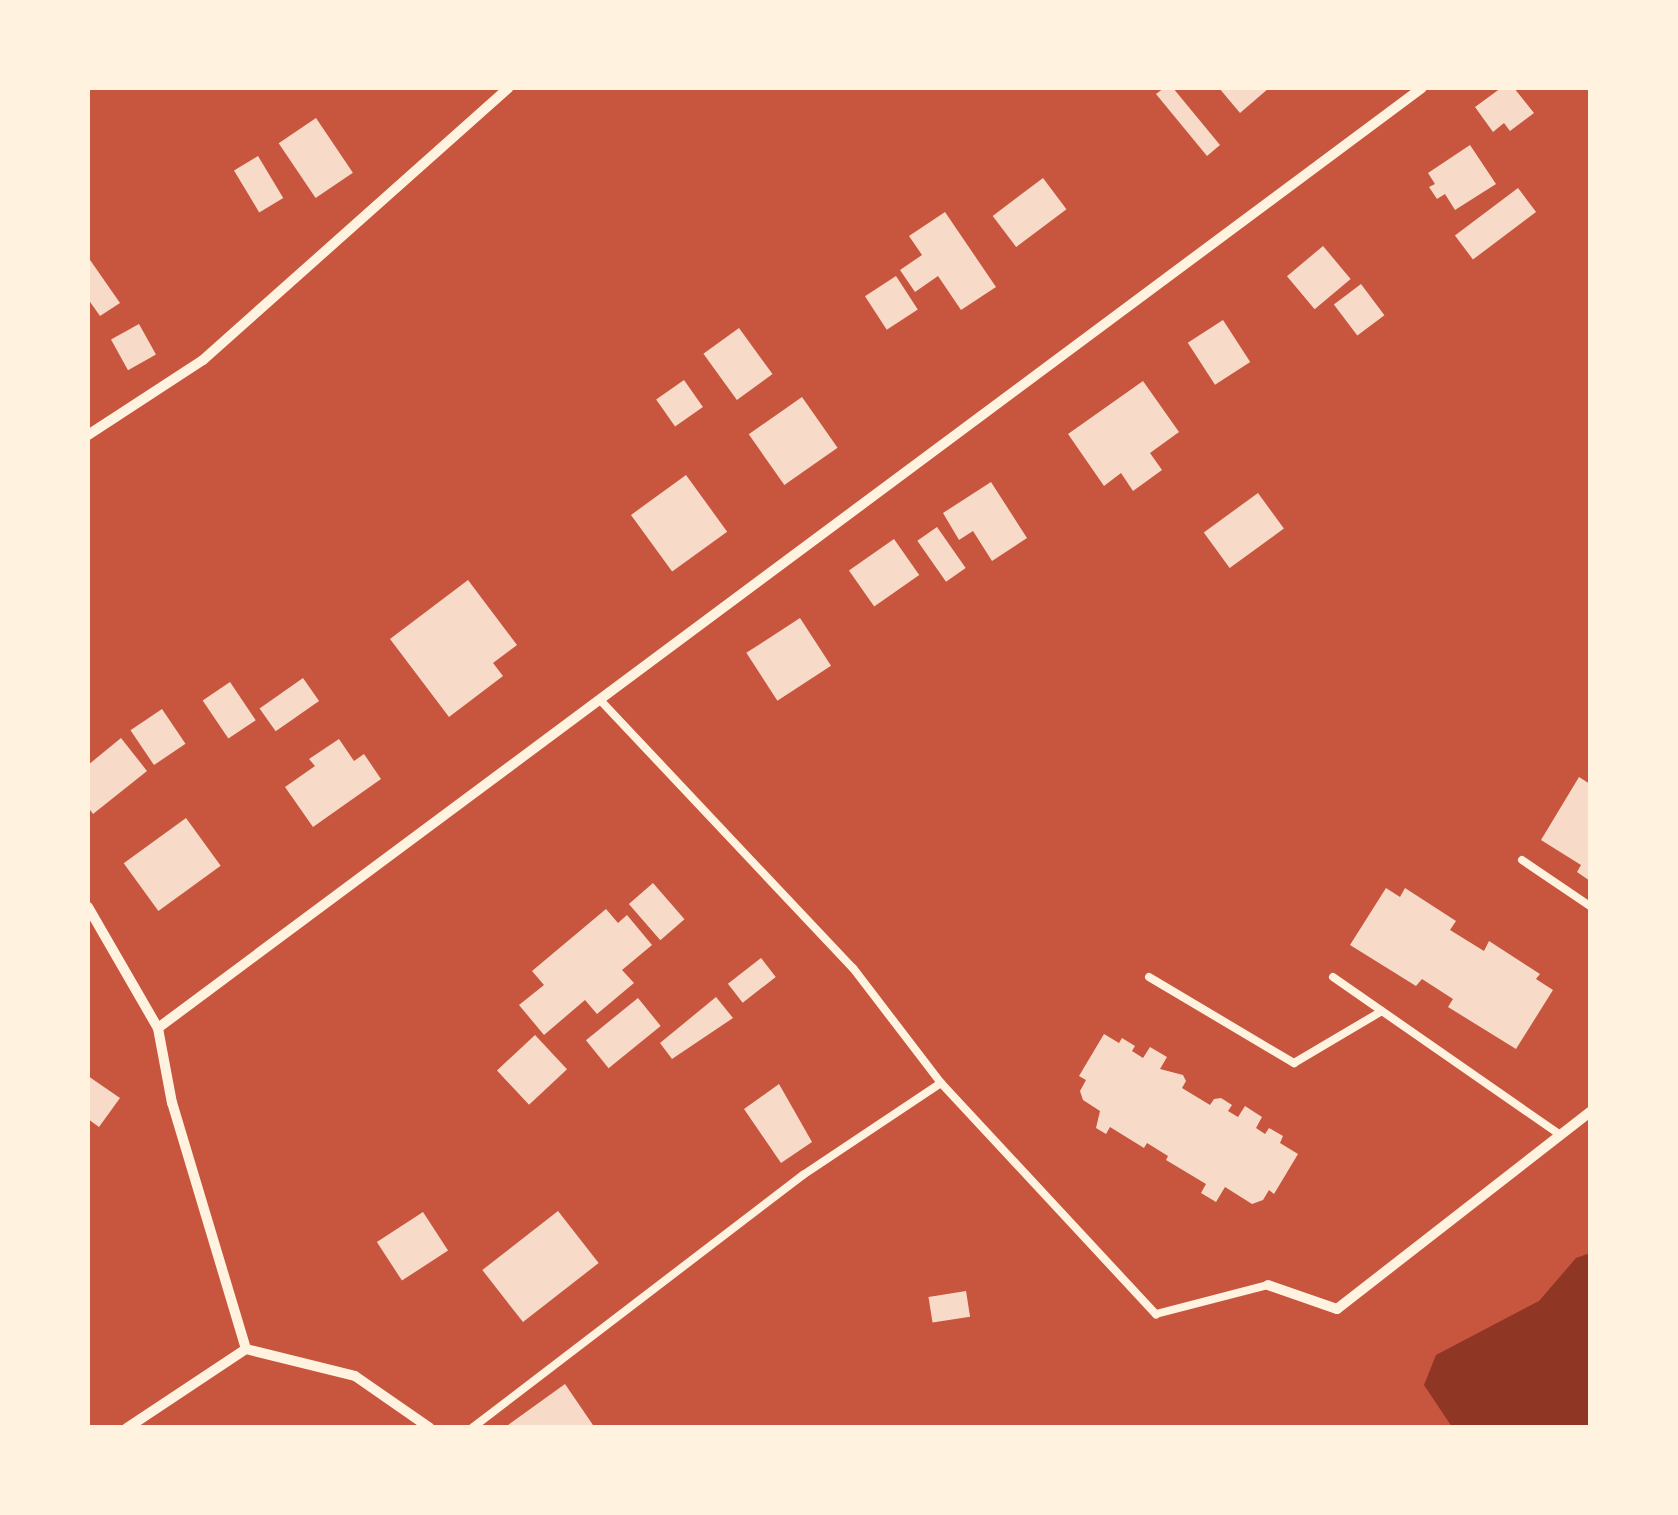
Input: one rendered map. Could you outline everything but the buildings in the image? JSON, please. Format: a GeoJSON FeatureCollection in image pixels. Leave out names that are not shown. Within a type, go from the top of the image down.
{"type":"FeatureCollection","features":[{"type":"Feature","properties":{"kind":"street"},"geometry":{"type":"LineString","coordinates":[[88,435],[203,360],[508,88]]}},
{"type":"Feature","properties":{"kind":"street"},"geometry":{"type":"LineString","coordinates":[[158,1028],[1422,88]]}},
{"type":"Feature","properties":{"kind":"street"},"geometry":{"type":"LineString","coordinates":[[88,907],[158,1028],[172,1103],[246,1349]]}},
{"type":"Feature","properties":{"kind":"street"},"geometry":{"type":"LineString","coordinates":[[1268,1285],[1337,1310],[1590,1112]]}},
{"type":"Feature","properties":{"kind":"street"},"geometry":{"type":"LineString","coordinates":[[128,1428],[246,1349],[355,1376],[430,1428]]}},
{"type":"Feature","properties":{"kind":"lane"},"geometry":{"type":"LineString","coordinates":[[602,701],[853,968],[941,1083],[1156,1314],[1268,1285]]}},
{"type":"Feature","properties":{"kind":"lane"},"geometry":{"type":"LineString","coordinates":[[1522,860],[1590,906]]}},
{"type":"Feature","properties":{"kind":"lane"},"geometry":{"type":"LineString","coordinates":[[1149,977],[1294,1063],[1382,1011]]}},
{"type":"Feature","properties":{"kind":"lane"},"geometry":{"type":"LineString","coordinates":[[1333,977],[1560,1135]]}},
{"type":"Feature","properties":{"kind":"lane"},"geometry":{"type":"LineString","coordinates":[[472,1428],[803,1176],[941,1083]]}},
{"type":"Feature","properties":{"kind":"shaded area"},"geometry":{"type":"Polygon","coordinates":[[[1590,1253],[1590,1427],[1452,1427],[1424,1385],[1436,1355],[1539,1301],[1576,1258],[1590,1253]]]}}]}
